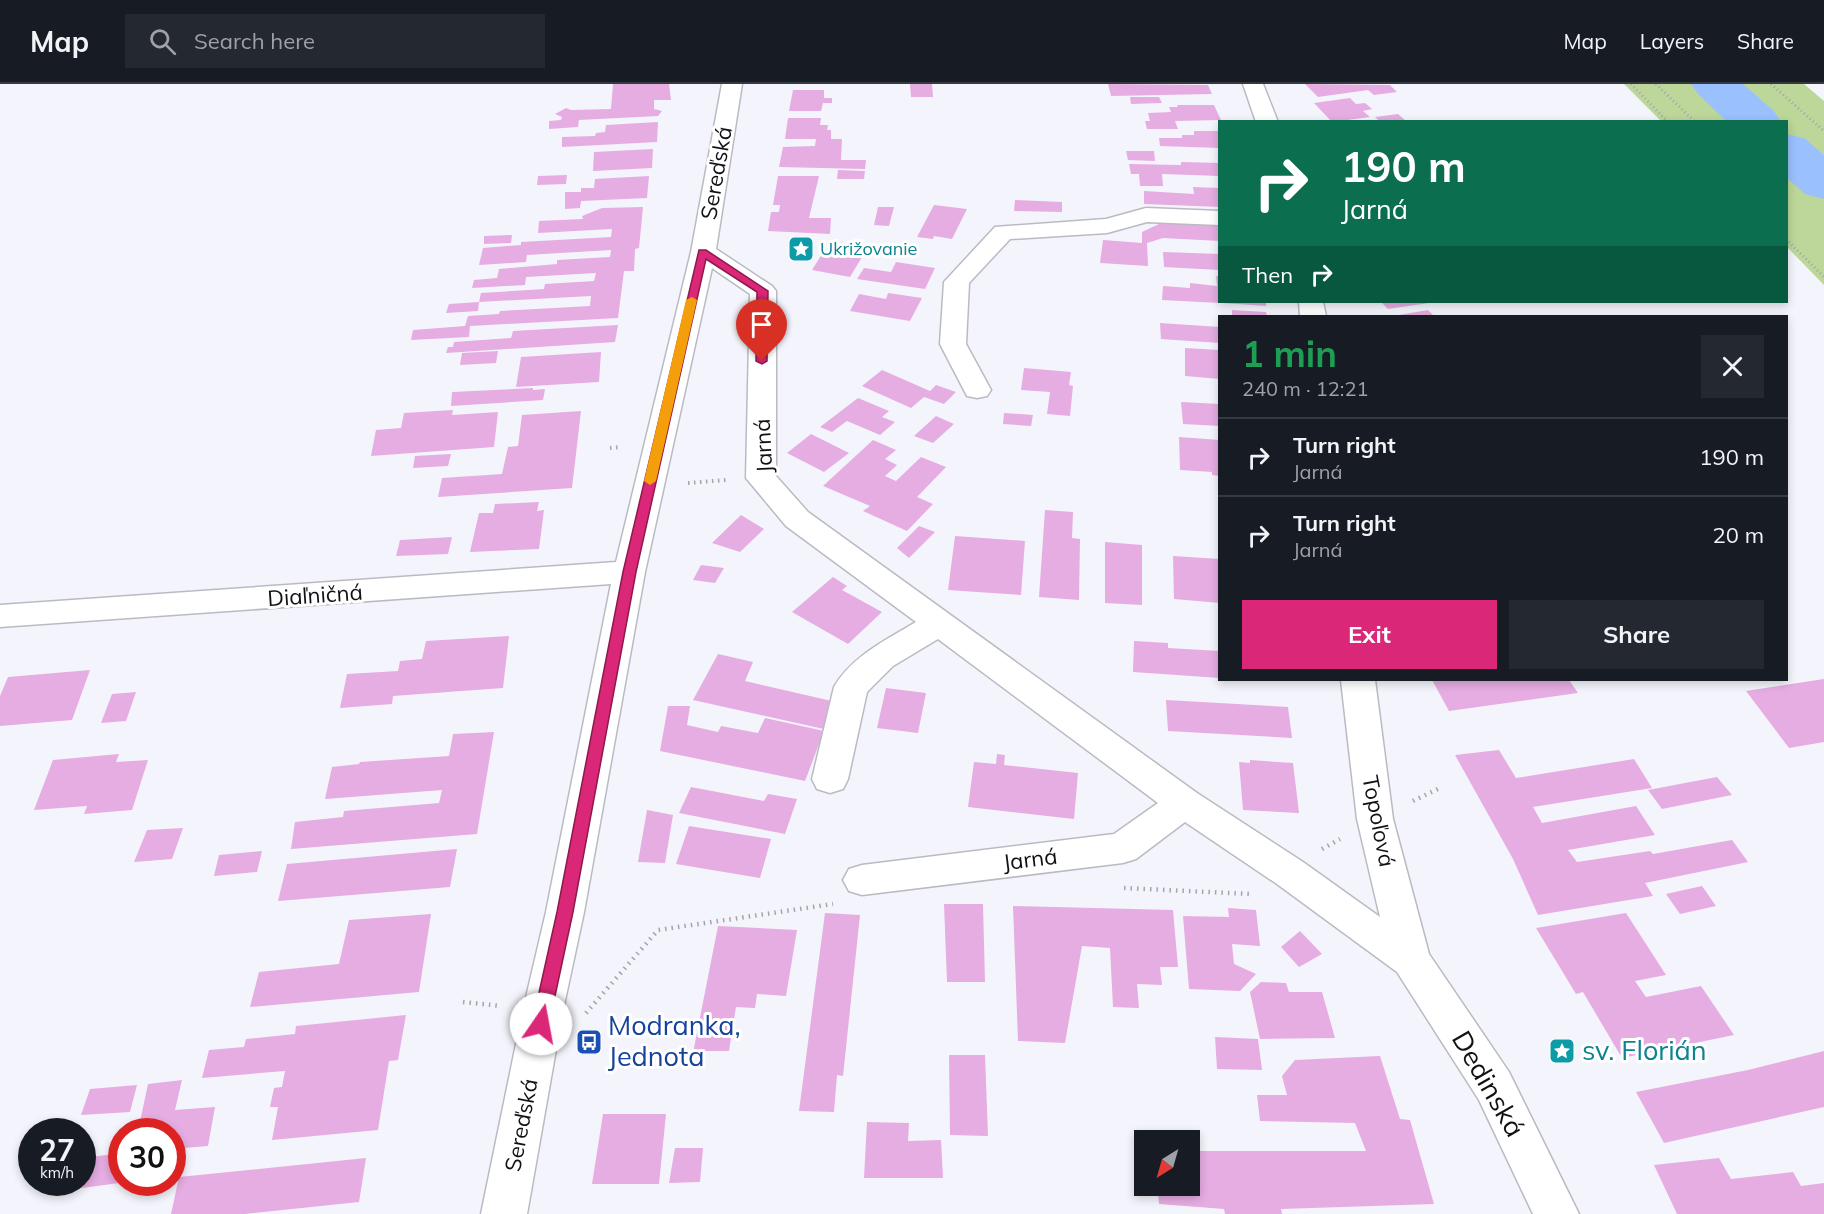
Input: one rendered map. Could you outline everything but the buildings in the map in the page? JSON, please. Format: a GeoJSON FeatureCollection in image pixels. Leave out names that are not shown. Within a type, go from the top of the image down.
{"type":"FeatureCollection","features":[{"type":"Feature","properties":{"kind":"street","name":"Sereďská"},"geometry":{"type":"LineString","coordinates":[[504,1214],[543,1010],[565,912],[629,572],[703,252],[732,84]]}},
{"type":"Feature","properties":{"kind":"street"},"geometry":{"type":"LineString","coordinates":[[1253,84],[1266,120]]}},
{"type":"Feature","properties":{"kind":"street"},"geometry":{"type":"LineString","coordinates":[[977,390],[953,344],[957,282],[1003,232],[1107,226],[1146,216],[1218,218]]}},
{"type":"Feature","properties":{"kind":"street","name":"Jarná"},"geometry":{"type":"LineString","coordinates":[[703,252],[763,291],[760,478],[797,519],[1184,803],[1290,873],[1411,960]]}},
{"type":"Feature","properties":{"kind":"street","name":"Diaľničná"},"geometry":{"type":"LineString","coordinates":[[0,616],[629,572]]}},
{"type":"Feature","properties":{"kind":"street"},"geometry":{"type":"LineString","coordinates":[[830,779],[851,687],[881,658],[940,624]]}},
{"type":"Feature","properties":{"kind":"street","name":"Topoľová"},"geometry":{"type":"LineString","coordinates":[[1358,681],[1375,819],[1411,960]]}},
{"type":"Feature","properties":{"kind":"street","name":"Jarná"},"geometry":{"type":"LineString","coordinates":[[862,880],[1123,848],[1184,803]]}},
{"type":"Feature","properties":{"kind":"street","name":"Dedinská"},"geometry":{"type":"LineString","coordinates":[[1411,960],[1494,1086],[1556,1214]]}},
{"type":"Feature","properties":{"kind":"path"},"geometry":{"type":"LineString","coordinates":[[1631,84],[1666,120]]}},
{"type":"Feature","properties":{"kind":"path"},"geometry":{"type":"LineString","coordinates":[[1656,84],[1693,120]]}},
{"type":"Feature","properties":{"kind":"path"},"geometry":{"type":"LineString","coordinates":[[1771,84],[1824,131]]}},
{"type":"Feature","properties":{"kind":"path"},"geometry":{"type":"LineString","coordinates":[[1788,241],[1824,277]]}},
{"type":"Feature","properties":{"kind":"path"},"geometry":{"type":"LineString","coordinates":[[463,1002],[510,1007]]}},
{"type":"Feature","properties":{"kind":"green space"},"geometry":{"type":"Polygon","coordinates":[[[1624,84],[1804,84],[1824,101],[1824,285],[1788,248],[1788,120],[1660,120],[1624,84]]]}},
{"type":"Feature","properties":{"kind":"waterway"},"geometry":{"type":"LineString","coordinates":[[1715,84],[1754,120]]}},
{"type":"Feature","properties":{"kind":"waterway"},"geometry":{"type":"LineString","coordinates":[[1788,151],[1824,183]]}},
{"type":"Feature","properties":{"kind":"slow traffic"},"geometry":{"type":"LineString","coordinates":[[650,481],[692,300]]}},
{"type":"Feature","properties":{"kind":"place","name":"Ukrižovanie"},"geometry":{"type":"Point","coordinates":[801,249]}},
{"type":"Feature","properties":{"kind":"place","name":"Modranka, Jednota"},"geometry":{"type":"Point","coordinates":[589,1042]}},
{"type":"Feature","properties":{"kind":"place","name":"sv. Florián"},"geometry":{"type":"Point","coordinates":[1562,1051]}},
{"type":"Feature","properties":{"kind":"route"},"geometry":{"type":"LineString","coordinates":[[541,1024],[565,912],[629,572],[703,252],[763,291],[762,361]]}}]}
